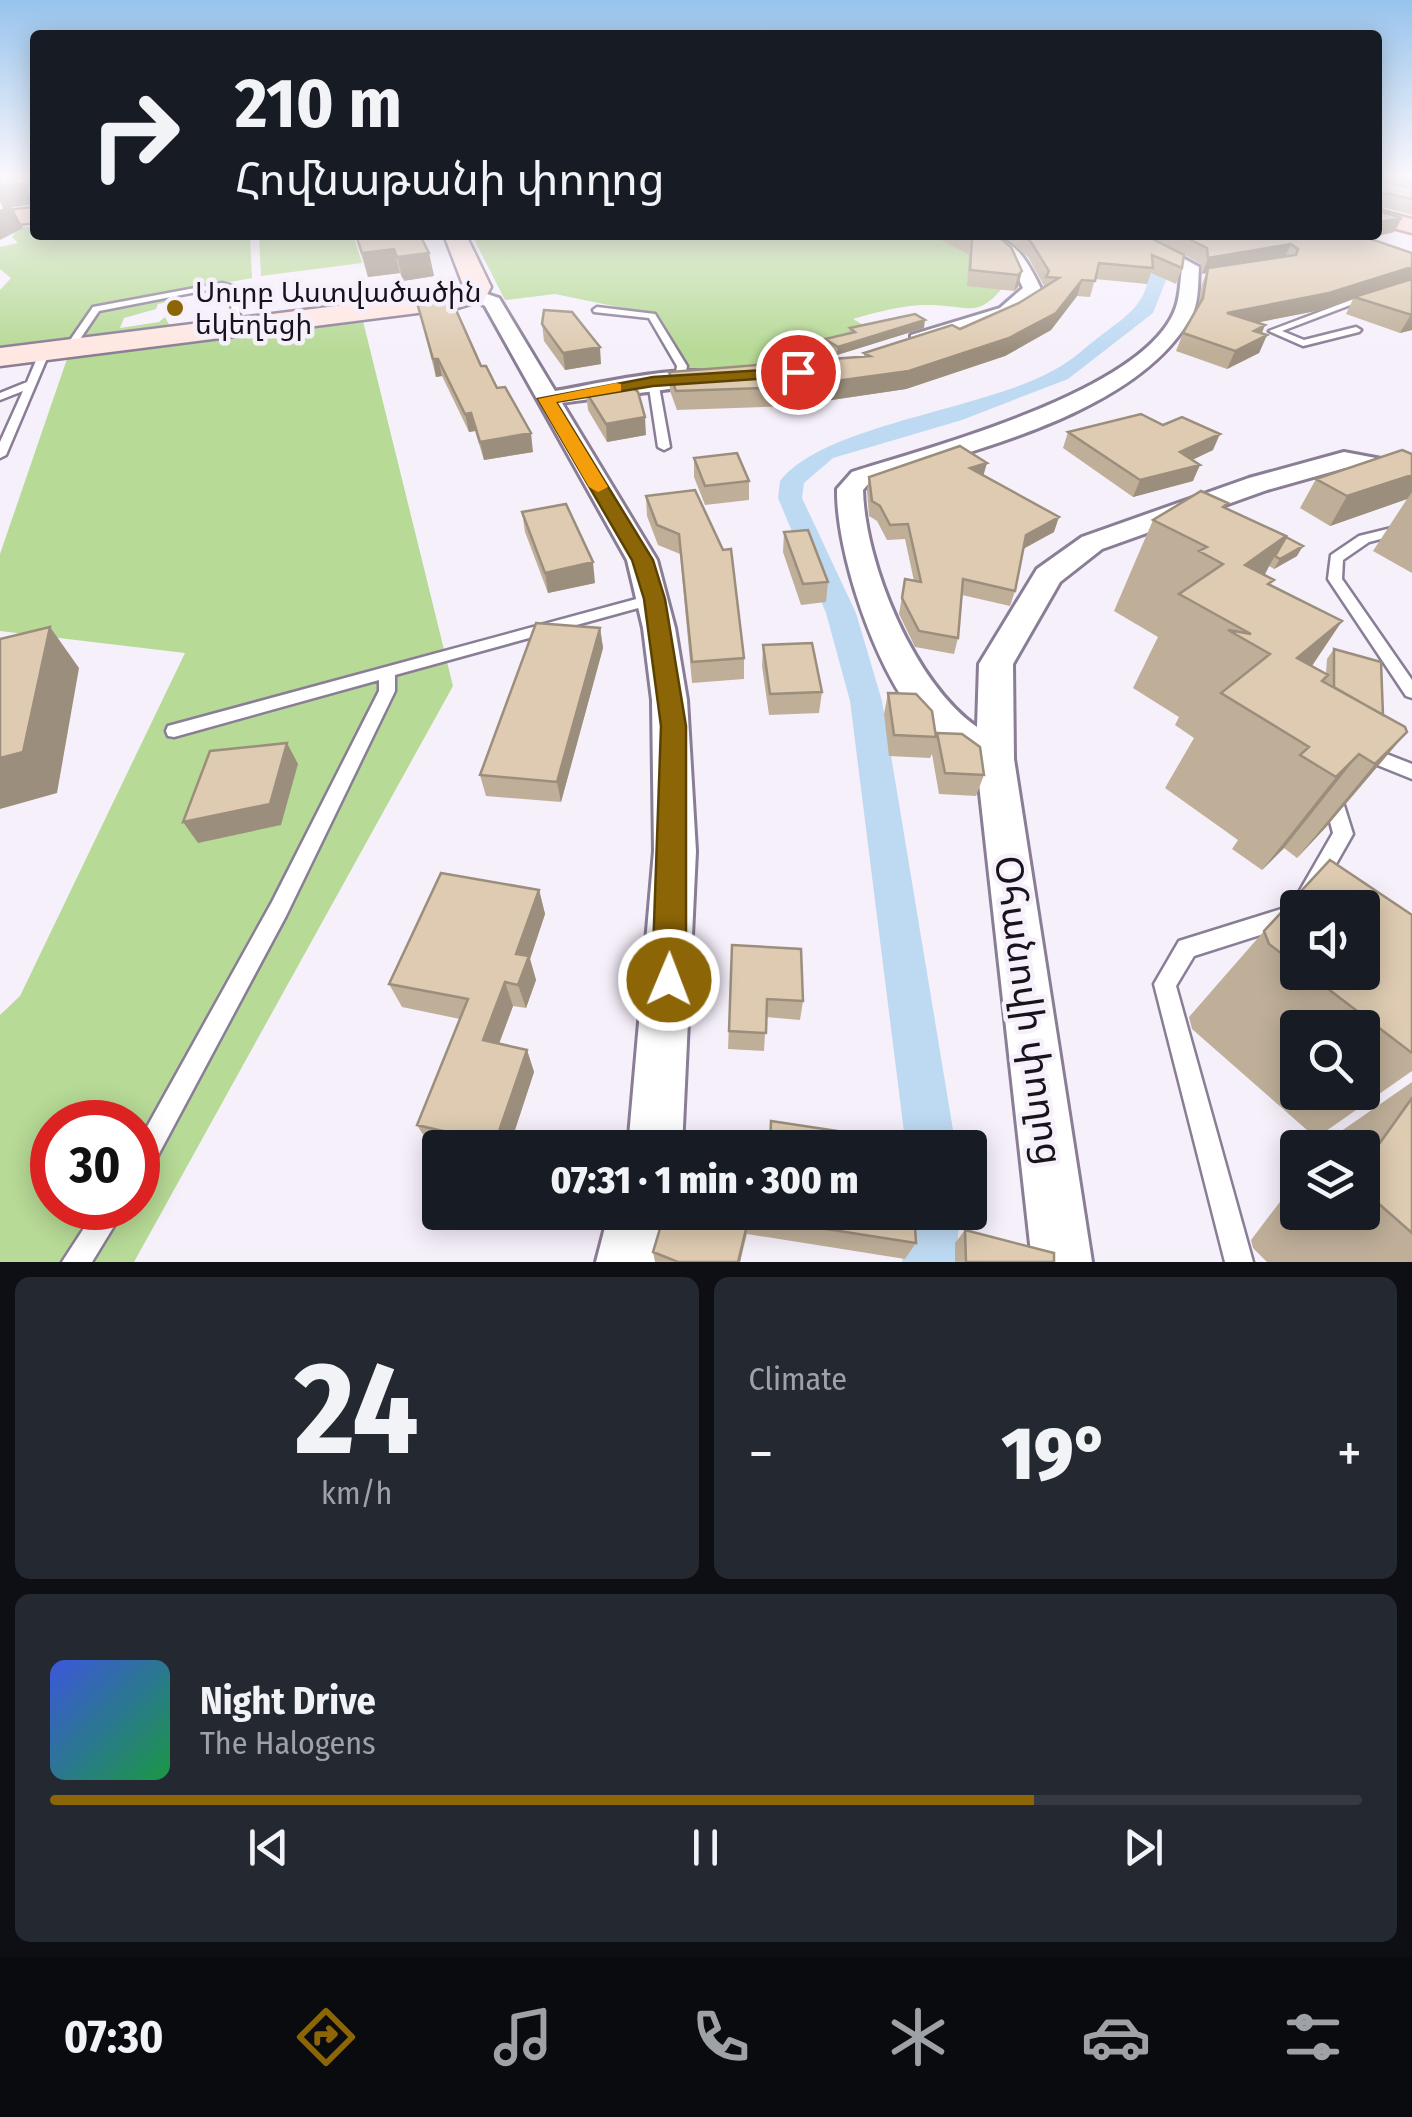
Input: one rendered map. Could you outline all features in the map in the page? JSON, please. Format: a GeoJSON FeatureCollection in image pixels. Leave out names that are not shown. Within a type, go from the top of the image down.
{"type":"FeatureCollection","features":[{"type":"Feature","properties":{"kind":"street"},"geometry":{"type":"LineString","coordinates":[[458,240],[479,287],[475,295]]}},
{"type":"Feature","properties":{"kind":"street"},"geometry":{"type":"LineString","coordinates":[[895,352],[930,334],[1007,312],[1032,289],[1017,257],[994,240]]}},
{"type":"Feature","properties":{"kind":"street"},"geometry":{"type":"LineString","coordinates":[[996,758],[925,704],[897,658],[857,536],[850,489],[861,477],[994,436],[1111,384],[1160,344],[1184,317],[1198,279],[1191,267],[1139,240]]}},
{"type":"Feature","properties":{"kind":"street"},"geometry":{"type":"LineString","coordinates":[[0,357],[475,295],[492,302],[642,560],[654,599],[674,726],[669,980],[656,1130]]}},
{"type":"Feature","properties":{"kind":"street"},"geometry":{"type":"LineString","coordinates":[[546,399],[653,381],[745,376]]}},
{"type":"Feature","properties":{"kind":"street","name":"Օհանովի փողոց"},"geometry":{"type":"LineString","coordinates":[[1062,1262],[996,758],[996,664],[1027,604],[1048,576],[1092,543],[1130,537],[1344,460],[1394,470]]}},
{"type":"Feature","properties":{"kind":"street"},"geometry":{"type":"LineString","coordinates":[[626,1262],[634,1230]]}},
{"type":"Feature","properties":{"kind":"lane"},"geometry":{"type":"LineString","coordinates":[[0,455],[32,383],[96,309],[222,285],[232,287],[239,327]]}},
{"type":"Feature","properties":{"kind":"lane"},"geometry":{"type":"LineString","coordinates":[[1356,330],[1303,343],[1274,331],[1383,293]]}},
{"type":"Feature","properties":{"kind":"lane"},"geometry":{"type":"LineString","coordinates":[[597,310],[652,316],[682,366],[680,380]]}},
{"type":"Feature","properties":{"kind":"lane"},"geometry":{"type":"LineString","coordinates":[[653,381],[664,447]]}},
{"type":"Feature","properties":{"kind":"lane"},"geometry":{"type":"LineString","coordinates":[[0,397],[32,383]]}},
{"type":"Feature","properties":{"kind":"lane"},"geometry":{"type":"LineString","coordinates":[[1412,528],[1364,538],[1336,558],[1336,579],[1412,692]]}},
{"type":"Feature","properties":{"kind":"lane"},"geometry":{"type":"LineString","coordinates":[[174,731],[654,599]]}},
{"type":"Feature","properties":{"kind":"lane"},"geometry":{"type":"LineString","coordinates":[[160,1127],[279,909],[387,691],[387,672]]}},
{"type":"Feature","properties":{"kind":"lane"},"geometry":{"type":"LineString","coordinates":[[1347,746],[1412,772]]}},
{"type":"Feature","properties":{"kind":"lane"},"geometry":{"type":"LineString","coordinates":[[1311,890],[1343,834],[1329,784]]}},
{"type":"Feature","properties":{"kind":"lane"},"geometry":{"type":"LineString","coordinates":[[1239,1262],[1165,984],[1187,948],[1280,918]]}},
{"type":"Feature","properties":{"kind":"lane"},"geometry":{"type":"LineString","coordinates":[[76,1262],[97,1230]]}},
{"type":"Feature","properties":{"kind":"green space"},"geometry":{"type":"Polygon","coordinates":[[[15,233],[30,233],[30,240],[250,240],[252,278],[92,307],[67,342],[0,351],[0,290],[11,278],[0,269],[0,247],[18,243],[12,237],[15,233]]]}},
{"type":"Feature","properties":{"kind":"green space"},"geometry":{"type":"Polygon","coordinates":[[[259,240],[355,240],[362,263],[261,276],[259,240]]]}},
{"type":"Feature","properties":{"kind":"green space"},"geometry":{"type":"Polygon","coordinates":[[[475,240],[978,240],[1008,281],[989,301],[974,308],[912,306],[853,319],[870,329],[818,342],[820,359],[689,376],[657,315],[555,294],[505,300],[475,240]]]}},
{"type":"Feature","properties":{"kind":"green space"},"geometry":{"type":"Polygon","coordinates":[[[174,296],[173,301],[158,304],[156,309],[124,318],[120,328],[159,322],[165,317],[171,328],[84,336],[103,309],[174,296]]]}},
{"type":"Feature","properties":{"kind":"green space"},"geometry":{"type":"Polygon","coordinates":[[[362,317],[453,686],[160,1215],[160,1100],[30,1100],[30,1230],[152,1230],[134,1262],[0,1262],[0,1015],[20,996],[185,653],[0,631],[0,554],[68,356],[362,317]]]}},
{"type":"Feature","properties":{"kind":"building"},"geometry":{"type":"Polygon","coordinates":[[[358,240],[422,240],[429,253],[397,257],[394,249],[362,253],[358,240]]]}},
{"type":"Feature","properties":{"kind":"building"},"geometry":{"type":"Polygon","coordinates":[[[972,240],[1002,240],[1011,247],[1022,271],[1018,275],[970,270],[972,240]]]}},
{"type":"Feature","properties":{"kind":"building"},"geometry":{"type":"Polygon","coordinates":[[[1029,240],[1155,240],[1184,255],[1182,268],[1152,255],[1153,268],[1099,263],[1095,281],[1082,280],[1056,313],[1009,338],[909,371],[792,387],[676,391],[669,372],[870,356],[864,353],[952,325],[960,329],[1019,303],[1059,278],[1046,277],[1049,271],[1029,240]]]}},
{"type":"Feature","properties":{"kind":"building"},"geometry":{"type":"Polygon","coordinates":[[[1191,240],[1374,240],[1412,253],[1412,267],[1329,293],[1227,313],[1265,325],[1254,331],[1267,335],[1235,351],[1183,333],[1203,298],[1208,268],[1296,255],[1298,249],[1291,244],[1208,258],[1207,248],[1191,240]]]}},
{"type":"Feature","properties":{"kind":"building"},"geometry":{"type":"Polygon","coordinates":[[[1412,279],[1412,315],[1354,297],[1412,279]]]}},
{"type":"Feature","properties":{"kind":"building"},"geometry":{"type":"Polygon","coordinates":[[[452,301],[481,366],[486,366],[497,388],[505,387],[531,433],[480,442],[471,413],[465,414],[438,359],[433,359],[418,306],[452,301]]]}},
{"type":"Feature","properties":{"kind":"building"},"geometry":{"type":"Polygon","coordinates":[[[544,310],[572,312],[600,347],[563,353],[542,324],[544,310]]]}},
{"type":"Feature","properties":{"kind":"building"},"geometry":{"type":"Polygon","coordinates":[[[915,314],[925,320],[838,347],[825,339],[855,332],[850,328],[915,314]]]}},
{"type":"Feature","properties":{"kind":"building"},"geometry":{"type":"Polygon","coordinates":[[[630,385],[638,392],[645,417],[606,424],[586,392],[630,385]]]}},
{"type":"Feature","properties":{"kind":"building"},"geometry":{"type":"Polygon","coordinates":[[[1141,414],[1163,425],[1182,417],[1220,434],[1180,452],[1200,465],[1140,480],[1068,432],[1141,414]]]}},
{"type":"Feature","properties":{"kind":"building"},"geometry":{"type":"Polygon","coordinates":[[[960,446],[987,463],[970,468],[1059,517],[1026,535],[1015,591],[963,579],[958,638],[919,631],[902,598],[905,579],[921,582],[908,524],[890,525],[880,506],[872,501],[869,477],[960,446]]]}},
{"type":"Feature","properties":{"kind":"building"},"geometry":{"type":"Polygon","coordinates":[[[1402,450],[1412,454],[1412,475],[1347,496],[1316,479],[1402,450]]]}},
{"type":"Feature","properties":{"kind":"building"},"geometry":{"type":"Polygon","coordinates":[[[737,453],[749,481],[705,486],[694,458],[737,453]]]}},
{"type":"Feature","properties":{"kind":"building"},"geometry":{"type":"Polygon","coordinates":[[[695,490],[723,550],[731,549],[744,658],[692,662],[679,534],[657,525],[646,496],[695,490]]]}},
{"type":"Feature","properties":{"kind":"building"},"geometry":{"type":"Polygon","coordinates":[[[1201,491],[1228,503],[1223,507],[1286,536],[1245,565],[1274,580],[1268,584],[1342,621],[1297,658],[1328,675],[1322,681],[1405,727],[1407,732],[1375,764],[1359,754],[1336,777],[1300,755],[1309,747],[1221,693],[1270,654],[1228,630],[1251,634],[1179,594],[1223,564],[1199,551],[1207,547],[1153,520],[1201,491]]]}},
{"type":"Feature","properties":{"kind":"building"},"geometry":{"type":"Polygon","coordinates":[[[566,504],[593,562],[545,573],[522,512],[566,504]]]}},
{"type":"Feature","properties":{"kind":"building"},"geometry":{"type":"Polygon","coordinates":[[[808,530],[828,582],[803,584],[784,532],[808,530]]]}},
{"type":"Feature","properties":{"kind":"building"},"geometry":{"type":"Polygon","coordinates":[[[1286,537],[1303,546],[1280,559],[1275,556],[1286,537]]]}},
{"type":"Feature","properties":{"kind":"building"},"geometry":{"type":"Polygon","coordinates":[[[536,623],[600,628],[557,782],[480,775],[536,623]]]}},
{"type":"Feature","properties":{"kind":"building"},"geometry":{"type":"Polygon","coordinates":[[[50,627],[23,752],[0,758],[0,639],[50,627]]]}},
{"type":"Feature","properties":{"kind":"building"},"geometry":{"type":"Polygon","coordinates":[[[812,643],[822,692],[770,694],[763,645],[812,643]]]}},
{"type":"Feature","properties":{"kind":"building"},"geometry":{"type":"Polygon","coordinates":[[[1334,649],[1381,662],[1383,715],[1334,687],[1334,649]]]}},
{"type":"Feature","properties":{"kind":"building"},"geometry":{"type":"Polygon","coordinates":[[[888,693],[916,694],[932,711],[936,737],[894,735],[888,693]]]}},
{"type":"Feature","properties":{"kind":"building"},"geometry":{"type":"Polygon","coordinates":[[[937,733],[962,734],[980,747],[984,775],[945,773],[937,733]]]}},
{"type":"Feature","properties":{"kind":"building"},"geometry":{"type":"Polygon","coordinates":[[[287,743],[270,804],[183,822],[210,751],[287,743]]]}},
{"type":"Feature","properties":{"kind":"building"},"geometry":{"type":"Polygon","coordinates":[[[1330,860],[1375,890],[1302,890],[1330,860]]]}},
{"type":"Feature","properties":{"kind":"building"},"geometry":{"type":"Polygon","coordinates":[[[441,873],[539,890],[516,954],[529,956],[518,985],[505,982],[483,1040],[527,1050],[499,1130],[439,1130],[417,1125],[468,999],[389,984],[441,873]]]}},
{"type":"Feature","properties":{"kind":"building"},"geometry":{"type":"Polygon","coordinates":[[[1380,894],[1412,915],[1412,1053],[1380,1029],[1380,1010],[1356,1010],[1330,990],[1380,990],[1380,894]]]}},
{"type":"Feature","properties":{"kind":"building"},"geometry":{"type":"Polygon","coordinates":[[[1280,914],[1280,952],[1269,944],[1264,931],[1280,914]]]}},
{"type":"Feature","properties":{"kind":"building"},"geometry":{"type":"Polygon","coordinates":[[[732,945],[801,949],[803,1001],[767,999],[766,1033],[729,1031],[732,945]]]}},
{"type":"Feature","properties":{"kind":"building"},"geometry":{"type":"Polygon","coordinates":[[[1412,1098],[1412,1233],[1380,1205],[1380,1143],[1412,1098]]]}},
{"type":"Feature","properties":{"kind":"building"},"geometry":{"type":"Polygon","coordinates":[[[771,1121],[831,1130],[771,1130],[771,1121]]]}},
{"type":"Feature","properties":{"kind":"building"},"geometry":{"type":"Polygon","coordinates":[[[660,1230],[746,1230],[738,1262],[678,1262],[653,1252],[660,1230]]]}},
{"type":"Feature","properties":{"kind":"building"},"geometry":{"type":"Polygon","coordinates":[[[832,1230],[915,1230],[916,1243],[832,1230]]]}},
{"type":"Feature","properties":{"kind":"building"},"geometry":{"type":"Polygon","coordinates":[[[965,1230],[1054,1253],[1054,1262],[966,1262],[965,1230]]]}},
{"type":"Feature","properties":{"kind":"waterway"},"geometry":{"type":"LineString","coordinates":[[928,1130],[866,701],[841,613],[790,498],[792,481],[825,453],[954,415],[1061,375],[1147,309],[1158,280],[1155,259],[1117,240]]}},
{"type":"Feature","properties":{"kind":"waterway"},"geometry":{"type":"LineString","coordinates":[[929,1262],[932,1230]]}},
{"type":"Feature","properties":{"kind":"slow traffic"},"geometry":{"type":"LineString","coordinates":[[598,487],[546,399],[616,387]]}},
{"type":"Feature","properties":{"kind":"place","name":"Սուրբ Աստվածածին եկեղեցի"},"geometry":{"type":"Point","coordinates":[175,308]}},
{"type":"Feature","properties":{"kind":"route"},"geometry":{"type":"LineString","coordinates":[[669,980],[674,726],[654,599],[642,560],[546,399],[653,381],[798,372]]}}]}
